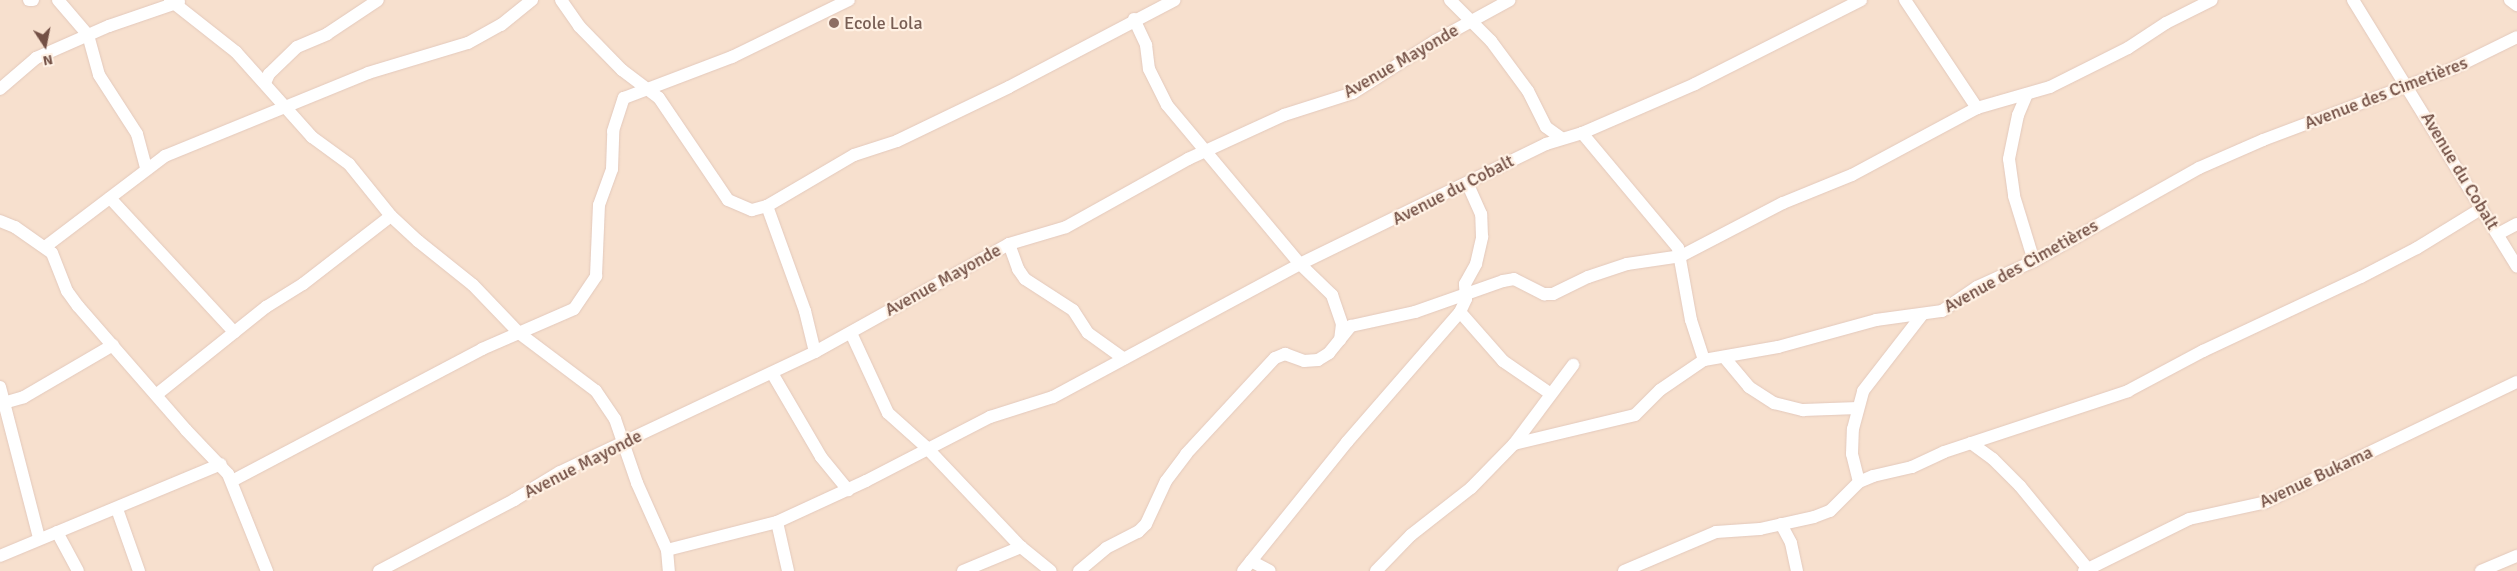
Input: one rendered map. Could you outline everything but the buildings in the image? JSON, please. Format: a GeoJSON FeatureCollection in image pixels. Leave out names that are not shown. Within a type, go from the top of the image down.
{"type":"FeatureCollection","features":[{"type":"Feature","properties":{"kind":"street"},"geometry":{"type":"LineString","coordinates":[[58,0],[88,35],[99,75],[137,134],[146,167]]}},
{"type":"Feature","properties":{"kind":"street"},"geometry":{"type":"LineString","coordinates":[[265,83],[269,74],[297,46],[326,34],[378,0]]}},
{"type":"Feature","properties":{"kind":"street"},"geometry":{"type":"LineString","coordinates":[[45,247],[110,198],[146,167],[189,145],[368,73],[468,43],[501,24],[532,0]]}},
{"type":"Feature","properties":{"kind":"street"},"geometry":{"type":"LineString","coordinates":[[561,0],[579,26],[646,90],[659,98],[728,200],[752,210],[767,206],[842,161],[937,123],[1134,19],[1175,0]]}},
{"type":"Feature","properties":{"kind":"street"},"geometry":{"type":"LineString","coordinates":[[232,481],[482,349],[574,308],[594,282],[597,272],[599,205],[612,169],[616,114],[624,98],[764,43],[849,0]]}},
{"type":"Feature","properties":{"kind":"street"},"geometry":{"type":"LineString","coordinates":[[1450,0],[1491,41],[1528,91],[1546,127],[1561,138]]}},
{"type":"Feature","properties":{"kind":"street","name":"Avenue Mayonde"},"geometry":{"type":"LineString","coordinates":[[379,571],[514,500],[560,472],[815,352],[1009,244],[1066,227],[1208,150],[1284,115],[1353,92],[1469,21],[1510,0]]}},
{"type":"Feature","properties":{"kind":"street","name":"Avenue du Cobalt"},"geometry":{"type":"LineString","coordinates":[[667,550],[778,522],[848,490],[926,447],[990,416],[1053,397],[1124,359],[1174,329],[1300,264],[1561,138],[1582,133],[1686,88],[1861,0]]}},
{"type":"Feature","properties":{"kind":"street"},"geometry":{"type":"LineString","coordinates":[[1906,0],[1977,108]]}},
{"type":"Feature","properties":{"kind":"street"},"geometry":{"type":"LineString","coordinates":[[1079,571],[1106,548],[1138,532],[1146,524],[1166,481],[1186,454],[1275,358],[1285,354],[1304,361],[1318,360],[1340,342],[1351,326],[1365,320],[1391,319],[1466,293],[1514,279],[1544,294],[1553,294],[1588,276],[1627,264],[1681,256],[1783,203],[1852,175],[1977,108],[2027,94],[2128,48],[2166,23],[2212,0]]}},
{"type":"Feature","properties":{"kind":"street","name":"Avenue du Cobalt"},"geometry":{"type":"LineString","coordinates":[[2353,0],[2407,85],[2517,267]]}},
{"type":"Feature","properties":{"kind":"street"},"geometry":{"type":"LineString","coordinates":[[2510,0],[2517,5]]}},
{"type":"Feature","properties":{"kind":"street"},"geometry":{"type":"LineString","coordinates":[[0,89],[36,58],[88,35],[177,1],[236,52],[287,106],[312,137],[349,164],[391,216],[444,265],[473,285],[519,333],[596,391],[608,406],[623,441],[637,483],[667,550],[669,571]]}},
{"type":"Feature","properties":{"kind":"street"},"geometry":{"type":"LineString","coordinates":[[1134,19],[1146,45],[1148,69],[1181,125],[1208,150],[1300,264],[1337,304],[1342,324],[1340,342]]}},
{"type":"Feature","properties":{"kind":"street","name":"Avenue des Cimetières"},"geometry":{"type":"LineString","coordinates":[[1514,444],[1634,414],[1660,390],[1704,360],[1808,340],[1876,320],[1942,311],[1976,287],[2034,261],[2199,168],[2452,69],[2517,37]]}},
{"type":"Feature","properties":{"kind":"street"},"geometry":{"type":"LineString","coordinates":[[2027,94],[2018,115],[2009,159],[2014,196],[2034,261]]}},
{"type":"Feature","properties":{"kind":"street"},"geometry":{"type":"LineString","coordinates":[[1582,133],[1654,222],[1673,240],[1681,256],[1691,320],[1704,360]]}},
{"type":"Feature","properties":{"kind":"street"},"geometry":{"type":"LineString","coordinates":[[1243,571],[1347,442],[1460,312],[1466,293],[1465,284],[1476,264],[1482,237],[1481,214],[1467,183]]}},
{"type":"Feature","properties":{"kind":"street"},"geometry":{"type":"LineString","coordinates":[[110,198],[234,332]]}},
{"type":"Feature","properties":{"kind":"street"},"geometry":{"type":"LineString","coordinates":[[767,206],[805,311],[815,352]]}},
{"type":"Feature","properties":{"kind":"street"},"geometry":{"type":"LineString","coordinates":[[1624,571],[1716,532],[1744,531],[1782,524],[1830,511],[1859,482],[1912,467],[1971,443],[2128,392],[2203,351],[2309,304],[2409,252],[2482,208]]}},
{"type":"Feature","properties":{"kind":"street"},"geometry":{"type":"LineString","coordinates":[[156,394],[234,332],[391,216]]}},
{"type":"Feature","properties":{"kind":"street"},"geometry":{"type":"LineString","coordinates":[[0,221],[15,227],[45,247],[54,258],[67,291],[112,345],[221,464],[232,481],[267,571]]}},
{"type":"Feature","properties":{"kind":"street"},"geometry":{"type":"LineString","coordinates":[[2498,234],[2517,224]]}},
{"type":"Feature","properties":{"kind":"street"},"geometry":{"type":"LineString","coordinates":[[1009,244],[1018,269],[1025,279],[1067,305],[1082,320],[1088,333],[1124,359]]}},
{"type":"Feature","properties":{"kind":"street"},"geometry":{"type":"LineString","coordinates":[[1460,312],[1503,361],[1551,394]]}},
{"type":"Feature","properties":{"kind":"street"},"geometry":{"type":"LineString","coordinates":[[1859,482],[1852,454],[1853,429],[1858,408],[1871,378],[1922,315]]}},
{"type":"Feature","properties":{"kind":"street"},"geometry":{"type":"LineString","coordinates":[[851,333],[888,413],[926,447],[1021,546],[1051,571]]}},
{"type":"Feature","properties":{"kind":"street"},"geometry":{"type":"LineString","coordinates":[[2,404],[24,397],[112,345]]}},
{"type":"Feature","properties":{"kind":"street"},"geometry":{"type":"LineString","coordinates":[[1724,357],[1749,387],[1774,403],[1803,410],[1858,408]]}},
{"type":"Feature","properties":{"kind":"street"},"geometry":{"type":"LineString","coordinates":[[1376,571],[1411,535],[1455,503],[1514,444],[1573,365]]}},
{"type":"Feature","properties":{"kind":"street"},"geometry":{"type":"LineString","coordinates":[[772,373],[812,444],[848,490]]}},
{"type":"Feature","properties":{"kind":"street","name":"Avenue Bukama"},"geometry":{"type":"LineString","coordinates":[[2086,570],[2189,519],[2266,502],[2517,382]]}},
{"type":"Feature","properties":{"kind":"street"},"geometry":{"type":"LineString","coordinates":[[0,387],[2,404],[39,538]]}},
{"type":"Feature","properties":{"kind":"street"},"geometry":{"type":"LineString","coordinates":[[1971,443],[1993,459],[2020,486],[2086,570]]}},
{"type":"Feature","properties":{"kind":"street"},"geometry":{"type":"LineString","coordinates":[[0,556],[39,538],[117,509],[221,464]]}},
{"type":"Feature","properties":{"kind":"street"},"geometry":{"type":"LineString","coordinates":[[117,509],[139,571]]}},
{"type":"Feature","properties":{"kind":"street"},"geometry":{"type":"LineString","coordinates":[[778,522],[788,571]]}},
{"type":"Feature","properties":{"kind":"street"},"geometry":{"type":"LineString","coordinates":[[1782,524],[1791,543],[1797,571]]}},
{"type":"Feature","properties":{"kind":"street"},"geometry":{"type":"LineString","coordinates":[[57,532],[78,571]]}},
{"type":"Feature","properties":{"kind":"street"},"geometry":{"type":"LineString","coordinates":[[963,571],[1021,546]]}},
{"type":"Feature","properties":{"kind":"street"},"geometry":{"type":"LineString","coordinates":[[1251,560],[1270,571]]}},
{"type":"Feature","properties":{"kind":"street"},"geometry":{"type":"LineString","coordinates":[[2482,571],[2513,562]]}},
{"type":"Feature","properties":{"kind":"shaded area"},"geometry":{"type":"Polygon","coordinates":[[[0,0],[2517,0],[2517,571],[0,571],[0,0]]]}},
{"type":"Feature","properties":{"kind":"place","name":"Ecole Lola"},"geometry":{"type":"Point","coordinates":[834,23]}}]}
